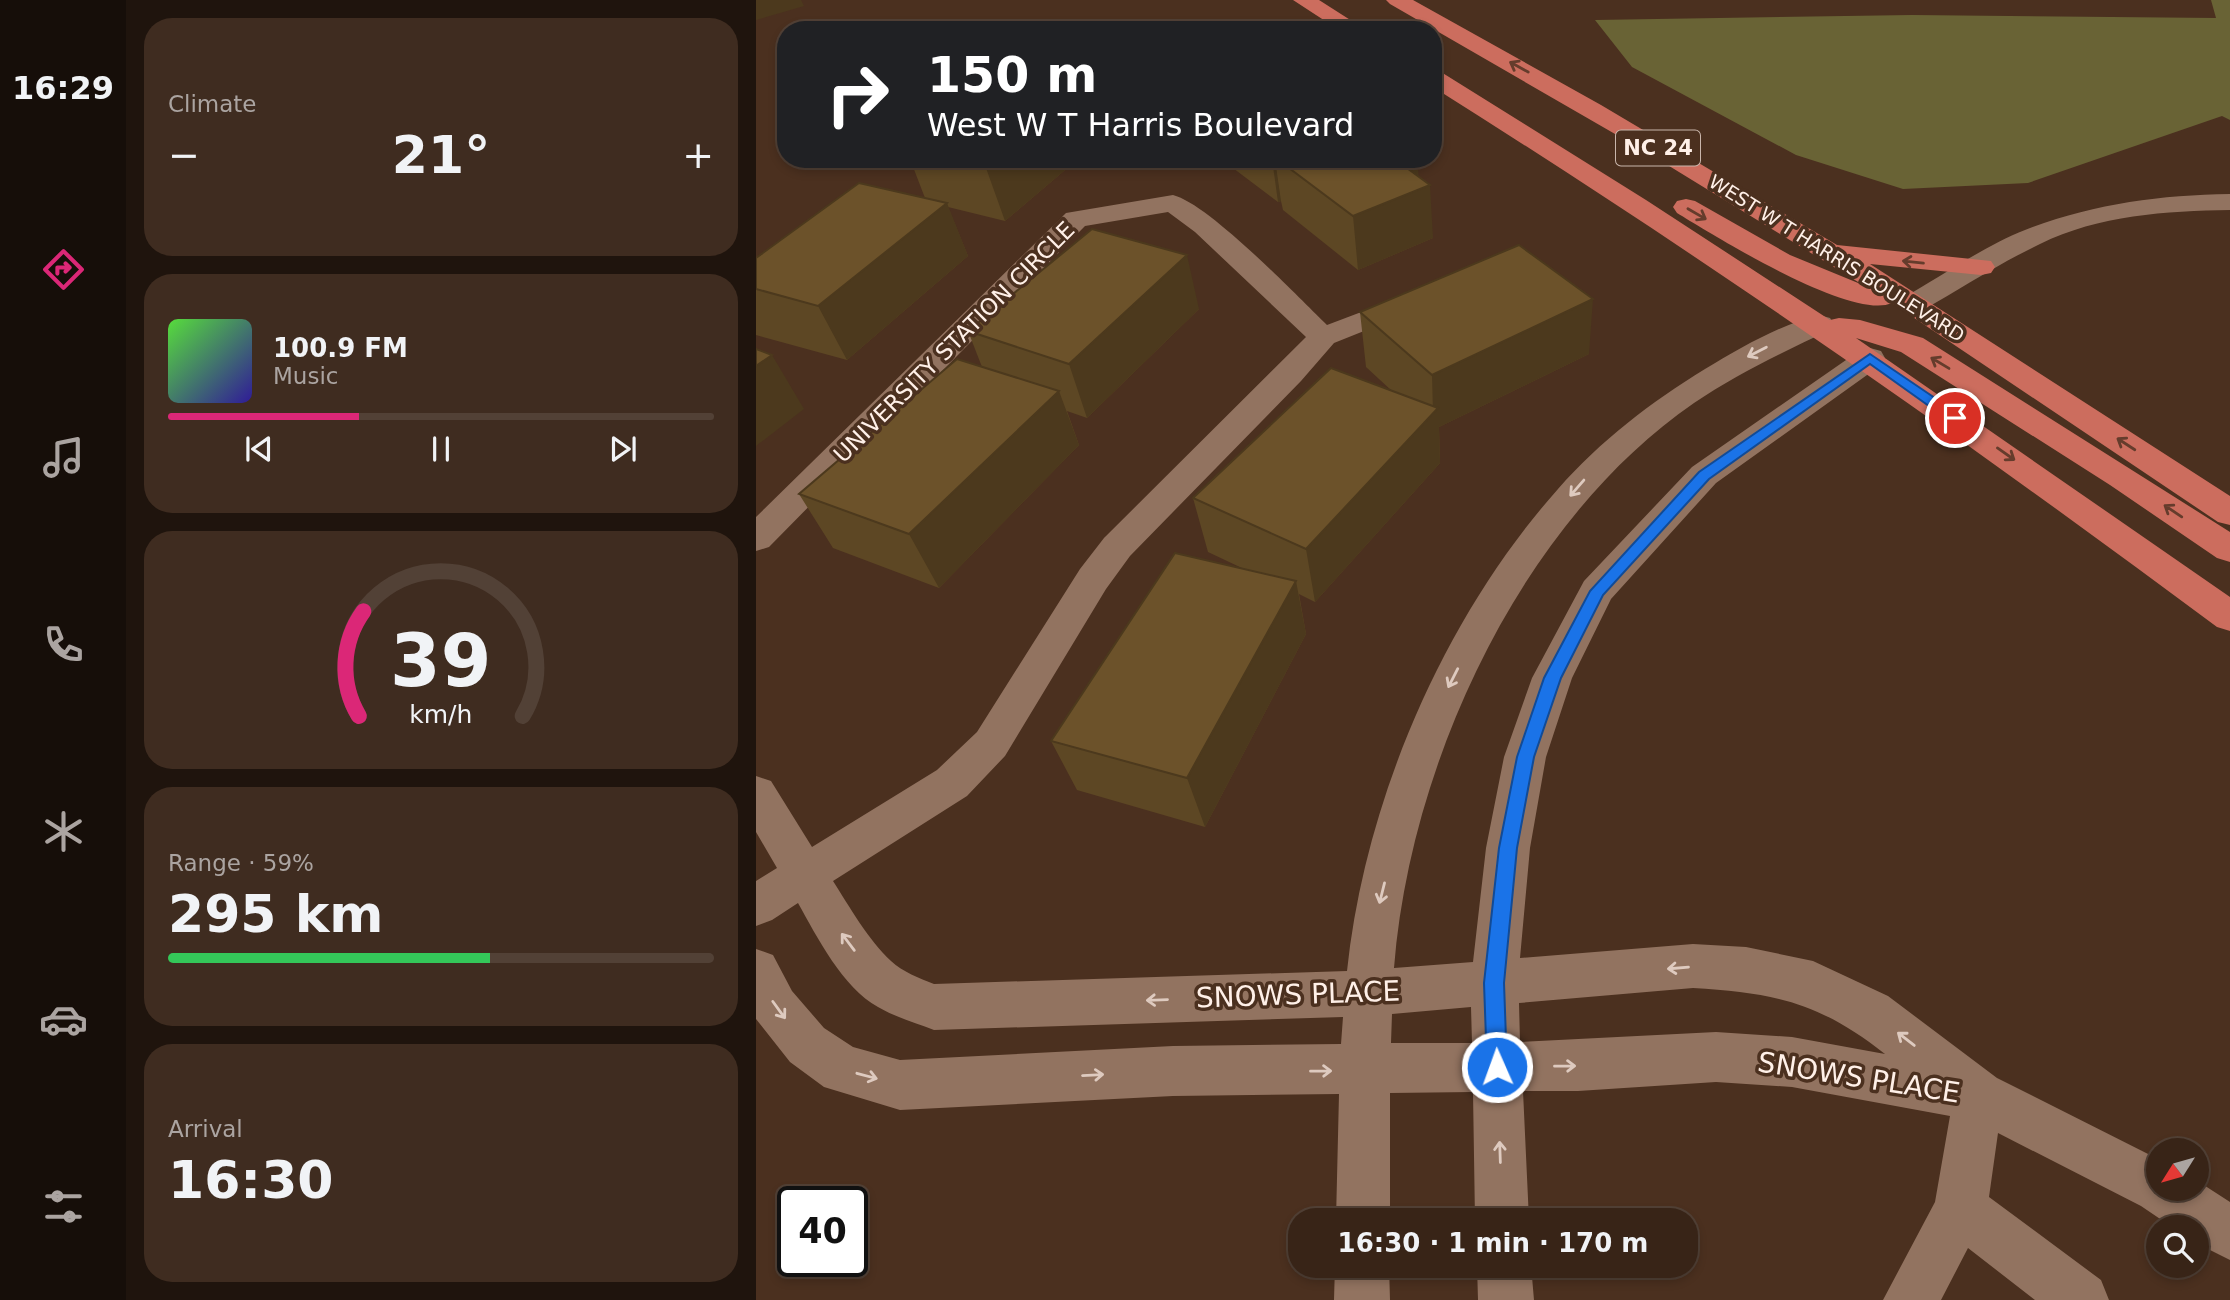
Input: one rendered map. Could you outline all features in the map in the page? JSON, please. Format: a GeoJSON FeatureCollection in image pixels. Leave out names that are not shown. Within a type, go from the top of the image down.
{"type":"FeatureCollection","features":[{"type":"Feature","properties":{"kind":"main road"},"geometry":{"type":"LineString","coordinates":[[1304,0],[1339,21]]}},
{"type":"Feature","properties":{"kind":"main road","name":"WEST W T HARRIS BOULEVARD"},"geometry":{"type":"LineString","coordinates":[[1397,0],[1435,21]]}},
{"type":"Feature","properties":{"kind":"main road","name":"WEST W T HARRIS BOULEVARD"},"geometry":{"type":"LineString","coordinates":[[1442,25],[1538,78],[1824,248],[2230,513]]}},
{"type":"Feature","properties":{"kind":"main road"},"geometry":{"type":"LineString","coordinates":[[1458,60],[1637,150],[1707,177]]}},
{"type":"Feature","properties":{"kind":"main road","name":"NC 24"},"geometry":{"type":"LineString","coordinates":[[1442,83],[1526,134],[1870,358],[2230,617]]}},
{"type":"Feature","properties":{"kind":"main road"},"geometry":{"type":"LineString","coordinates":[[1526,134],[1567,142],[1771,257],[1830,285],[1913,304]]}},
{"type":"Feature","properties":{"kind":"main road"},"geometry":{"type":"LineString","coordinates":[[1824,248],[1920,264],[1981,267]]}},
{"type":"Feature","properties":{"kind":"main road"},"geometry":{"type":"LineString","coordinates":[[1819,324],[1860,329],[1912,345],[2122,477],[2230,550]]}},
{"type":"Feature","properties":{"kind":"main road"},"geometry":{"type":"LineString","coordinates":[[2171,573],[2230,600]]}},
{"type":"Feature","properties":{"kind":"street"},"geometry":{"type":"LineString","coordinates":[[1913,304],[2032,237],[2083,219],[2172,203],[2230,202]]}},
{"type":"Feature","properties":{"kind":"street","name":"UNIVERSITY STATION CIRCLE"},"geometry":{"type":"LineString","coordinates":[[756,538],[1076,219],[1173,203],[1205,226],[1323,337]]}},
{"type":"Feature","properties":{"kind":"street"},"geometry":{"type":"LineString","coordinates":[[756,905],[952,783],[991,744],[1093,579],[1117,547],[1290,374],[1323,337],[1431,294]]}},
{"type":"Feature","properties":{"kind":"street"},"geometry":{"type":"LineString","coordinates":[[1363,1208],[1367,993],[1377,913],[1404,804],[1440,705],[1480,624],[1542,528],[1594,469],[1655,415],[1713,374],[1781,339],[1819,324]]}},
{"type":"Feature","properties":{"kind":"street"},"geometry":{"type":"LineString","coordinates":[[1502,1208],[1494,983],[1508,848],[1525,757],[1552,678],[1597,591],[1704,475],[1870,358]]}},
{"type":"Feature","properties":{"kind":"street","name":"SNOWS PLACE"},"geometry":{"type":"LineString","coordinates":[[760,806],[806,874],[837,928],[873,976],[894,991],[934,1007],[1367,993],[1693,966],[1746,969],[1813,984],[1871,1013],[1979,1096]]}},
{"type":"Feature","properties":{"kind":"street","name":"SNOWS PLACE"},"geometry":{"type":"LineString","coordinates":[[756,971],[775,1007],[807,1045],[842,1069],[900,1085],[1173,1071],[1577,1066],[1716,1057],[1792,1062],[1979,1096]]}},
{"type":"Feature","properties":{"kind":"street"},"geometry":{"type":"LineString","coordinates":[[1911,1300],[1961,1209],[1979,1096],[2146,1181]]}},
{"type":"Feature","properties":{"kind":"street"},"geometry":{"type":"LineString","coordinates":[[2180,1201],[2230,1233]]}},
{"type":"Feature","properties":{"kind":"street"},"geometry":{"type":"LineString","coordinates":[[1961,1209],[2081,1300]]}},
{"type":"Feature","properties":{"kind":"street"},"geometry":{"type":"LineString","coordinates":[[1362,1278],[1362,1300]]}},
{"type":"Feature","properties":{"kind":"street"},"geometry":{"type":"LineString","coordinates":[[1505,1278],[1506,1300]]}},
{"type":"Feature","properties":{"kind":"shaded area"},"geometry":{"type":"Polygon","coordinates":[[[2211,0],[2230,0],[2230,120],[2222,116],[2028,183],[1903,189],[1796,155],[1632,67],[1595,20],[1912,15],[2216,18],[2211,0]]]}},
{"type":"Feature","properties":{"kind":"building"},"geometry":{"type":"Polygon","coordinates":[[[1289,168],[1407,168],[1430,185],[1353,216],[1289,168]]]}},
{"type":"Feature","properties":{"kind":"building"},"geometry":{"type":"Polygon","coordinates":[[[859,183],[947,203],[818,306],[756,289],[756,258],[859,183]]]}},
{"type":"Feature","properties":{"kind":"building"},"geometry":{"type":"Polygon","coordinates":[[[1092,229],[1187,255],[1069,364],[968,331],[1092,229]]]}},
{"type":"Feature","properties":{"kind":"building"},"geometry":{"type":"Polygon","coordinates":[[[1519,245],[1593,299],[1432,375],[1360,312],[1519,245]]]}},
{"type":"Feature","properties":{"kind":"building"},"geometry":{"type":"Polygon","coordinates":[[[756,349],[772,355],[756,366],[756,349]]]}},
{"type":"Feature","properties":{"kind":"building"},"geometry":{"type":"Polygon","coordinates":[[[957,359],[1059,391],[909,534],[799,494],[957,359]]]}},
{"type":"Feature","properties":{"kind":"building"},"geometry":{"type":"Polygon","coordinates":[[[1331,368],[1438,408],[1306,549],[1193,498],[1331,368]]]}},
{"type":"Feature","properties":{"kind":"building"},"geometry":{"type":"Polygon","coordinates":[[[1175,553],[1296,581],[1187,778],[1051,741],[1175,553]]]}},
{"type":"Feature","properties":{"kind":"route"},"geometry":{"type":"LineString","coordinates":[[1497,1067],[1494,983],[1508,848],[1525,757],[1552,678],[1597,591],[1704,475],[1870,358],[1955,418]]}}]}
